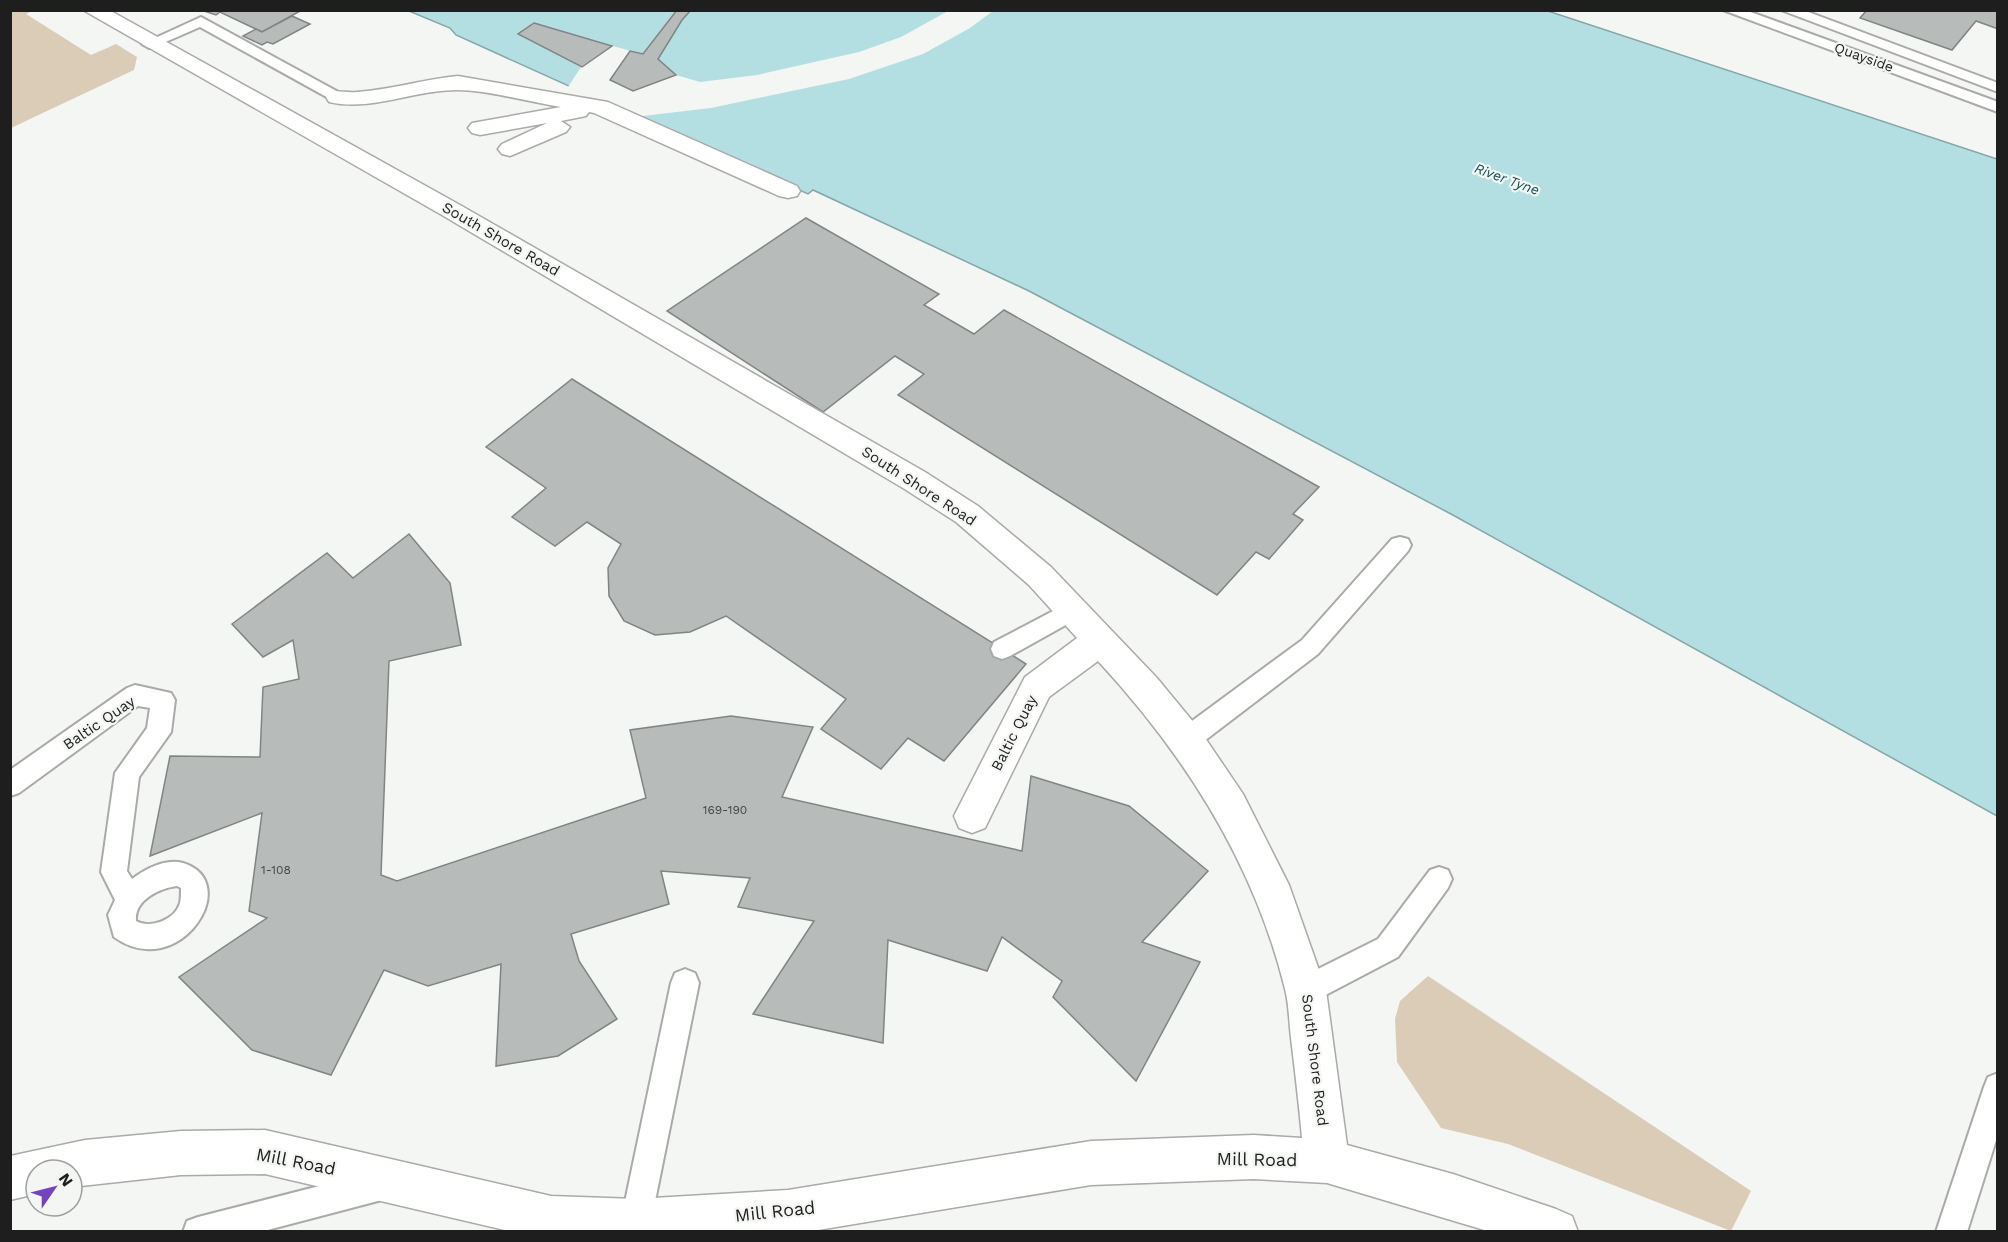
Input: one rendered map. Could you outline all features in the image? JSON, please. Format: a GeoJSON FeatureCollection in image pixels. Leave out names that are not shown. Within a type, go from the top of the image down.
{"type":"FeatureCollection","features":[{"type":"Feature","properties":{"kind":"street","name":"South Shore Road"},"geometry":{"type":"LineString","coordinates":[[93,10],[149,44],[569,279],[914,480],[967,514],[1040,576],[1145,688],[1186,740],[1230,806],[1270,885],[1306,990],[1328,1161]]}},
{"type":"Feature","properties":{"kind":"street"},"geometry":{"type":"LineString","coordinates":[[337,97],[356,99],[428,85],[458,83],[604,106],[788,192]]}},
{"type":"Feature","properties":{"kind":"street"},"geometry":{"type":"LineString","coordinates":[[480,128],[604,106]]}},
{"type":"Feature","properties":{"kind":"street"},"geometry":{"type":"LineString","coordinates":[[510,148],[604,106]]}},
{"type":"Feature","properties":{"kind":"street","name":"Baltic Quay"},"geometry":{"type":"LineString","coordinates":[[972,816],[1037,687],[1099,641]]}},
{"type":"Feature","properties":{"kind":"street","name":"Mill Road"},"geometry":{"type":"LineString","coordinates":[[84,1162],[181,1153],[265,1152],[551,1218],[636,1221],[788,1212],[1090,1163],[1254,1156],[1328,1161]]}},
{"type":"Feature","properties":{"kind":"street"},"geometry":{"type":"LineString","coordinates":[[1328,1161],[1453,1196],[1556,1232]]}},
{"type":"Feature","properties":{"kind":"lane","name":"Quayside"},"geometry":{"type":"LineString","coordinates":[[1730,10],[1998,107]]}},
{"type":"Feature","properties":{"kind":"lane","name":"Quayside"},"geometry":{"type":"LineString","coordinates":[[1788,10],[1998,88]]}},
{"type":"Feature","properties":{"kind":"lane"},"geometry":{"type":"LineString","coordinates":[[149,44],[201,21],[337,97]]}},
{"type":"Feature","properties":{"kind":"lane"},"geometry":{"type":"LineString","coordinates":[[1186,740],[1310,647],[1400,545]]}},
{"type":"Feature","properties":{"kind":"lane"},"geometry":{"type":"LineString","coordinates":[[1002,649],[1072,610]]}},
{"type":"Feature","properties":{"kind":"lane","name":"Baltic Quay"},"geometry":{"type":"LineString","coordinates":[[10,785],[135,695],[163,700],[159,732],[127,773],[114,872],[129,900]]}},
{"type":"Feature","properties":{"kind":"lane"},"geometry":{"type":"LineString","coordinates":[[1306,990],[1388,948],[1439,879]]}},
{"type":"Feature","properties":{"kind":"lane"},"geometry":{"type":"LineString","coordinates":[[636,1221],[686,983]]}},
{"type":"Feature","properties":{"kind":"lane"},"geometry":{"type":"LineString","coordinates":[[1951,1232],[1998,1087]]}},
{"type":"Feature","properties":{"kind":"lane"},"geometry":{"type":"LineString","coordinates":[[198,1232],[394,1182]]}},
{"type":"Feature","properties":{"kind":"shaded area"},"geometry":{"type":"Polygon","coordinates":[[[10,11],[32,11],[26,14],[91,55],[116,44],[137,57],[134,70],[11,128],[10,11]]]}},
{"type":"Feature","properties":{"kind":"shaded area"},"geometry":{"type":"Polygon","coordinates":[[[1428,976],[1751,1191],[1731,1231],[1508,1144],[1441,1128],[1397,1062],[1395,1019],[1400,1001],[1428,976]]]}},
{"type":"Feature","properties":{"kind":"water","name":"River Tyne"},"geometry":{"type":"Polygon","coordinates":[[[409,11],[1548,11],[1997,159],[1997,816],[1451,514],[1029,291],[813,190],[808,194],[456,35],[450,28],[409,11]]]}},
{"type":"Feature","properties":{"kind":"pier"},"geometry":{"type":"Polygon","coordinates":[[[948,11],[993,11],[970,28],[923,54],[849,79],[711,108],[634,117],[568,87],[581,67],[518,34],[534,23],[658,59],[676,75],[700,82],[757,75],[859,52],[901,37],[948,11]]]}},
{"type":"Feature","properties":{"kind":"building"},"geometry":{"type":"Polygon","coordinates":[[[201,10],[302,10],[262,32],[220,12],[216,15],[201,10]]]}},
{"type":"Feature","properties":{"kind":"building"},"geometry":{"type":"Polygon","coordinates":[[[677,10],[691,10],[682,20],[658,59],[676,75],[633,91],[610,80],[630,51],[643,54],[677,10]]]}},
{"type":"Feature","properties":{"kind":"building"},"geometry":{"type":"Polygon","coordinates":[[[1867,10],[1998,10],[1998,29],[1976,21],[1952,50],[1860,18],[1867,10]]]}},
{"type":"Feature","properties":{"kind":"building"},"geometry":{"type":"Polygon","coordinates":[[[292,16],[310,24],[273,44],[267,42],[262,45],[243,36],[256,29],[262,32],[292,16]]]}},
{"type":"Feature","properties":{"kind":"building"},"geometry":{"type":"Polygon","coordinates":[[[534,23],[612,46],[582,67],[518,34],[534,23]]]}},
{"type":"Feature","properties":{"kind":"building"},"geometry":{"type":"Polygon","coordinates":[[[806,218],[939,294],[924,305],[974,334],[1004,310],[1319,487],[1293,514],[1303,520],[1269,559],[1256,552],[1217,595],[898,395],[924,374],[895,356],[823,412],[667,311],[806,218]]]}},
{"type":"Feature","properties":{"kind":"building"},"geometry":{"type":"Polygon","coordinates":[[[572,379],[1026,664],[944,761],[908,738],[881,769],[821,729],[846,699],[726,616],[690,632],[655,635],[624,621],[609,596],[608,568],[621,544],[587,522],[555,546],[512,517],[546,488],[486,447],[572,379]]]}},
{"type":"Feature","properties":{"kind":"building"},"geometry":{"type":"Polygon","coordinates":[[[409,534],[450,583],[461,645],[389,661],[381,875],[397,881],[646,798],[630,730],[731,716],[813,727],[782,797],[1022,851],[1031,776],[1129,806],[1208,871],[1142,942],[1200,962],[1136,1081],[1053,997],[1062,981],[1002,937],[987,971],[888,940],[883,1043],[753,1014],[814,921],[738,907],[750,878],[661,871],[669,904],[571,934],[579,961],[617,1019],[558,1056],[496,1066],[501,964],[428,986],[384,970],[331,1075],[252,1050],[179,977],[267,918],[249,911],[262,813],[150,856],[170,756],[260,757],[263,687],[299,679],[293,640],[263,657],[232,624],[327,553],[353,578],[409,534]]]}}]}
